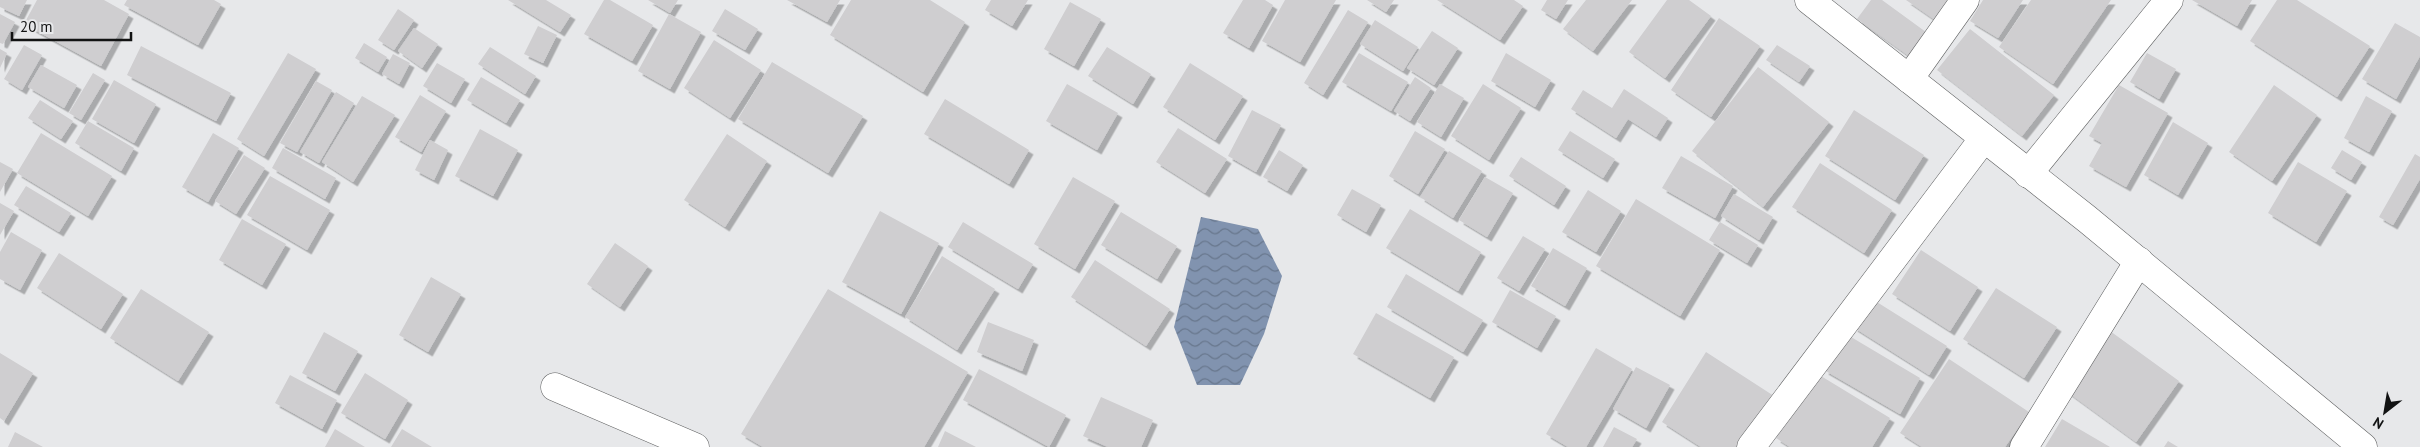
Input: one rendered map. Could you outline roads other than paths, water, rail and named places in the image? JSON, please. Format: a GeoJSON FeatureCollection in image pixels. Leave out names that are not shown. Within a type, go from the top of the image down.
{"type":"FeatureCollection","features":[{"type":"Feature","properties":{"kind":"street"},"geometry":{"type":"LineString","coordinates":[[1809,0],[2139,261],[2364,447]]}},
{"type":"Feature","properties":{"kind":"street"},"geometry":{"type":"LineString","coordinates":[[1909,79],[1965,0]]}},
{"type":"Feature","properties":{"kind":"street"},"geometry":{"type":"LineString","coordinates":[[2028,174],[2170,0]]}},
{"type":"Feature","properties":{"kind":"street"},"geometry":{"type":"LineString","coordinates":[[1751,447],[1984,138]]}},
{"type":"Feature","properties":{"kind":"street"},"geometry":{"type":"LineString","coordinates":[[2024,447],[2139,261]]}},
{"type":"Feature","properties":{"kind":"street"},"geometry":{"type":"LineString","coordinates":[[555,387],[696,447]]}},
{"type":"Feature","properties":{"kind":"water"},"geometry":{"type":"Polygon","coordinates":[[[1201,217],[1258,229],[1282,276],[1264,334],[1240,385],[1197,385],[1174,327],[1201,217]]]}}]}
